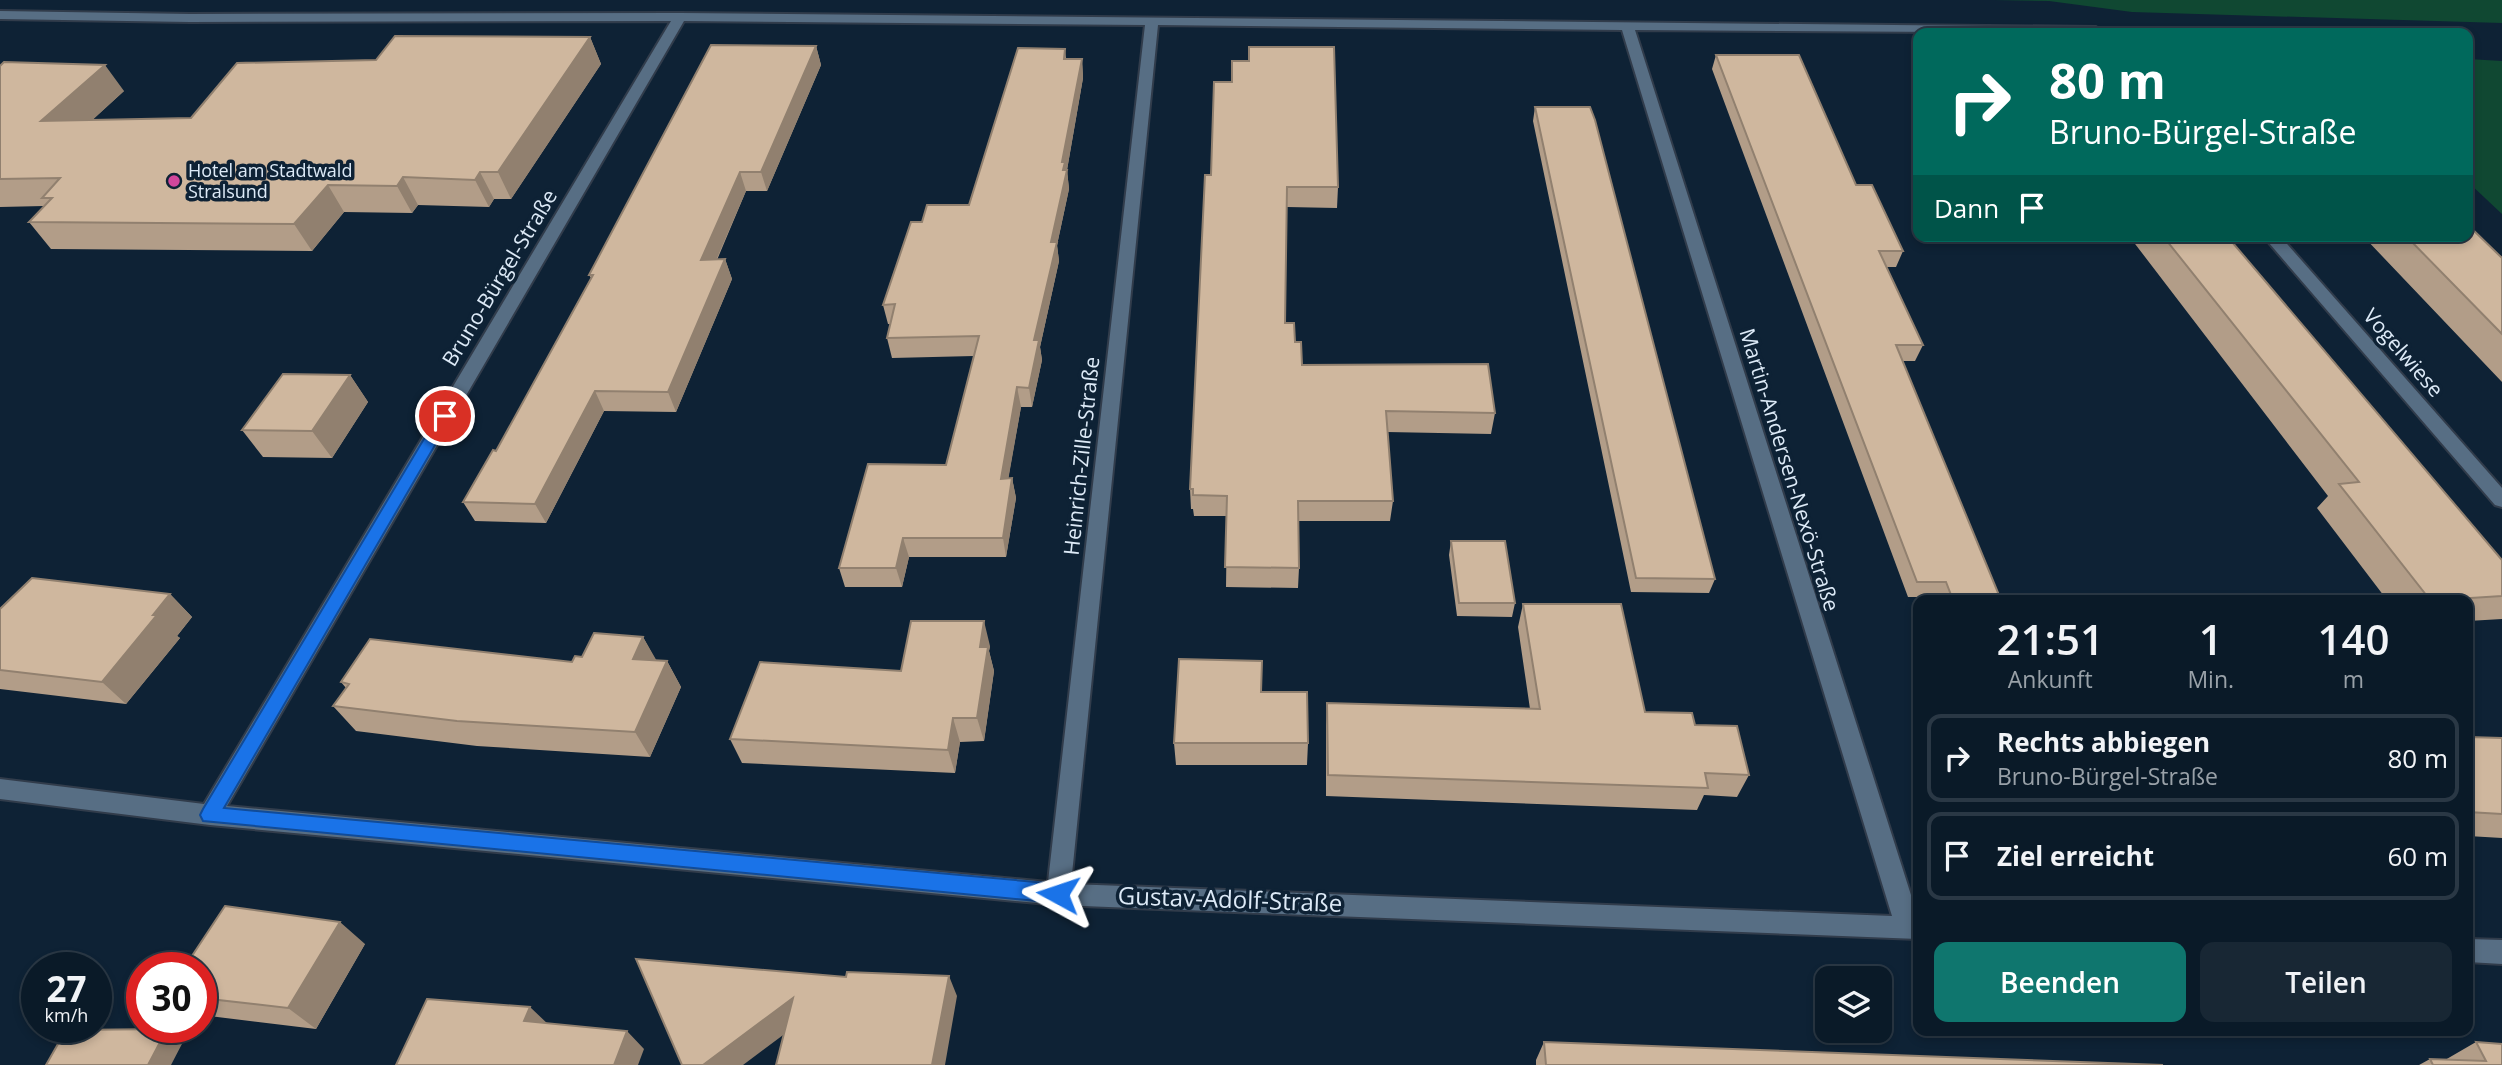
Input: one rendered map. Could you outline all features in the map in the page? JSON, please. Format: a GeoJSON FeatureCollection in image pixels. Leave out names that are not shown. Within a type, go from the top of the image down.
{"type":"FeatureCollection","features":[{"type":"Feature","properties":{"kind":"street"},"geometry":{"type":"LineString","coordinates":[[0,15],[190,18],[680,17],[1913,30]]}},
{"type":"Feature","properties":{"kind":"street","name":"Bruno-Bürgel-Straße"},"geometry":{"type":"LineString","coordinates":[[210,815],[680,17]]}},
{"type":"Feature","properties":{"kind":"street","name":"Heinrich-Zille-Straße"},"geometry":{"type":"LineString","coordinates":[[1058,894],[1152,23]]}},
{"type":"Feature","properties":{"kind":"street","name":"Martin-Andersen-Nexö-Straße"},"geometry":{"type":"LineString","coordinates":[[1627,26],[1913,928]]}},
{"type":"Feature","properties":{"kind":"street","name":"Vogelwiese"},"geometry":{"type":"LineString","coordinates":[[2276,242],[2502,500]]}},
{"type":"Feature","properties":{"kind":"street","name":"Gustav-Adolf-Straße"},"geometry":{"type":"LineString","coordinates":[[0,789],[210,815],[1058,894],[1913,928]]}},
{"type":"Feature","properties":{"kind":"street"},"geometry":{"type":"LineString","coordinates":[[2473,951],[2502,952]]}},
{"type":"Feature","properties":{"kind":"green space"},"geometry":{"type":"Polygon","coordinates":[[[1994,0],[2502,0],[2502,23],[2132,12],[2049,1],[1994,0]]]}},
{"type":"Feature","properties":{"kind":"green space"},"geometry":{"type":"Polygon","coordinates":[[[2473,59],[2502,61],[2502,214],[2473,187],[2473,59]]]}},
{"type":"Feature","properties":{"kind":"building"},"geometry":{"type":"Polygon","coordinates":[[[395,36],[590,37],[498,172],[480,172],[475,180],[403,177],[397,186],[328,185],[294,224],[29,222],[52,198],[42,198],[60,178],[0,179],[0,66],[4,62],[105,65],[41,121],[191,118],[237,63],[376,60],[395,36]]]}},
{"type":"Feature","properties":{"kind":"building"},"geometry":{"type":"Polygon","coordinates":[[[711,45],[816,46],[761,172],[740,172],[701,260],[725,259],[668,392],[595,391],[535,504],[463,502],[493,450],[496,451],[593,275],[589,275],[711,45]]]}},
{"type":"Feature","properties":{"kind":"building"},"geometry":{"type":"Polygon","coordinates":[[[1249,47],[1334,47],[1338,187],[1287,187],[1285,323],[1294,323],[1295,342],[1301,342],[1302,365],[1488,364],[1495,413],[1386,411],[1393,501],[1298,501],[1299,568],[1225,567],[1227,496],[1193,495],[1193,489],[1190,489],[1205,175],[1211,175],[1214,82],[1232,82],[1232,61],[1249,61],[1249,47]]]}},
{"type":"Feature","properties":{"kind":"building"},"geometry":{"type":"Polygon","coordinates":[[[1018,48],[1065,49],[1064,59],[1082,59],[1062,162],[1065,162],[1063,170],[1067,170],[1051,242],[1057,242],[1034,340],[1039,340],[1029,388],[1017,387],[1001,479],[1012,478],[1003,538],[903,538],[896,568],[839,568],[868,464],[946,465],[979,336],[887,338],[895,304],[883,305],[911,222],[922,222],[927,205],[969,205],[1018,48]]]}},
{"type":"Feature","properties":{"kind":"building"},"geometry":{"type":"Polygon","coordinates":[[[1716,55],[1799,55],[1856,185],[1872,185],[1903,251],[1879,251],[1923,345],[1896,345],[1999,595],[1951,595],[1946,582],[1917,582],[1716,55]]]}},
{"type":"Feature","properties":{"kind":"building"},"geometry":{"type":"Polygon","coordinates":[[[1535,107],[1590,107],[1595,120],[1715,579],[1636,578],[1535,107]]]}},
{"type":"Feature","properties":{"kind":"building"},"geometry":{"type":"Polygon","coordinates":[[[2473,230],[2502,258],[2502,334],[2412,242],[2473,242],[2473,230]]]}},
{"type":"Feature","properties":{"kind":"building"},"geometry":{"type":"Polygon","coordinates":[[[2168,242],[2232,242],[2502,560],[2502,596],[2473,598],[2473,595],[2426,595],[2339,484],[2359,482],[2168,242]]]}},
{"type":"Feature","properties":{"kind":"building"},"geometry":{"type":"Polygon","coordinates":[[[283,374],[350,375],[312,431],[242,430],[283,374]]]}},
{"type":"Feature","properties":{"kind":"building"},"geometry":{"type":"Polygon","coordinates":[[[1451,541],[1505,541],[1515,603],[1459,603],[1451,541]]]}},
{"type":"Feature","properties":{"kind":"building"},"geometry":{"type":"Polygon","coordinates":[[[32,578],[170,594],[153,615],[157,615],[102,682],[0,670],[0,609],[32,578]]]}},
{"type":"Feature","properties":{"kind":"building"},"geometry":{"type":"Polygon","coordinates":[[[1523,604],[1621,604],[1645,712],[1692,713],[1695,725],[1737,726],[1749,775],[1705,773],[1708,788],[1328,775],[1327,703],[1540,709],[1523,604]]]}},
{"type":"Feature","properties":{"kind":"building"},"geometry":{"type":"Polygon","coordinates":[[[911,621],[984,621],[980,647],[988,647],[977,718],[953,718],[948,750],[730,739],[760,662],[901,671],[911,621]]]}},
{"type":"Feature","properties":{"kind":"building"},"geometry":{"type":"Polygon","coordinates":[[[594,633],[643,637],[633,659],[667,661],[635,732],[457,721],[333,706],[349,684],[341,682],[370,639],[572,662],[575,656],[582,657],[594,633]]]}},
{"type":"Feature","properties":{"kind":"building"},"geometry":{"type":"Polygon","coordinates":[[[1179,659],[1262,661],[1261,692],[1307,692],[1308,743],[1174,743],[1179,659]]]}},
{"type":"Feature","properties":{"kind":"building"},"geometry":{"type":"Polygon","coordinates":[[[2473,737],[2502,738],[2502,814],[2473,812],[2473,737]]]}},
{"type":"Feature","properties":{"kind":"building"},"geometry":{"type":"Polygon","coordinates":[[[225,906],[340,922],[288,1008],[217,1000],[217,952],[195,952],[225,906]]]}},
{"type":"Feature","properties":{"kind":"building"},"geometry":{"type":"Polygon","coordinates":[[[636,959],[846,977],[847,972],[949,976],[932,1065],[776,1065],[793,998],[703,1065],[682,1065],[636,959]]]}},
{"type":"Feature","properties":{"kind":"building"},"geometry":{"type":"Polygon","coordinates":[[[427,999],[530,1007],[524,1021],[627,1031],[614,1065],[396,1065],[427,999]]]}},
{"type":"Feature","properties":{"kind":"building"},"geometry":{"type":"Polygon","coordinates":[[[126,1029],[126,1043],[160,1043],[148,1065],[46,1065],[59,1043],[112,1043],[112,1030],[126,1029]]]}},
{"type":"Feature","properties":{"kind":"building"},"geometry":{"type":"Polygon","coordinates":[[[1544,1042],[2163,1065],[1546,1065],[1544,1042]]]}},
{"type":"Feature","properties":{"kind":"building"},"geometry":{"type":"Polygon","coordinates":[[[2476,1042],[2502,1044],[2502,1065],[2433,1065],[2430,1059],[2486,1061],[2476,1042]]]}},
{"type":"Feature","properties":{"kind":"place","name":"Hotel am Stadtwald Stralsund"},"geometry":{"type":"Point","coordinates":[174,181]}},
{"type":"Feature","properties":{"kind":"route"},"geometry":{"type":"LineString","coordinates":[[445,416],[210,815],[1058,894]]}}]}
